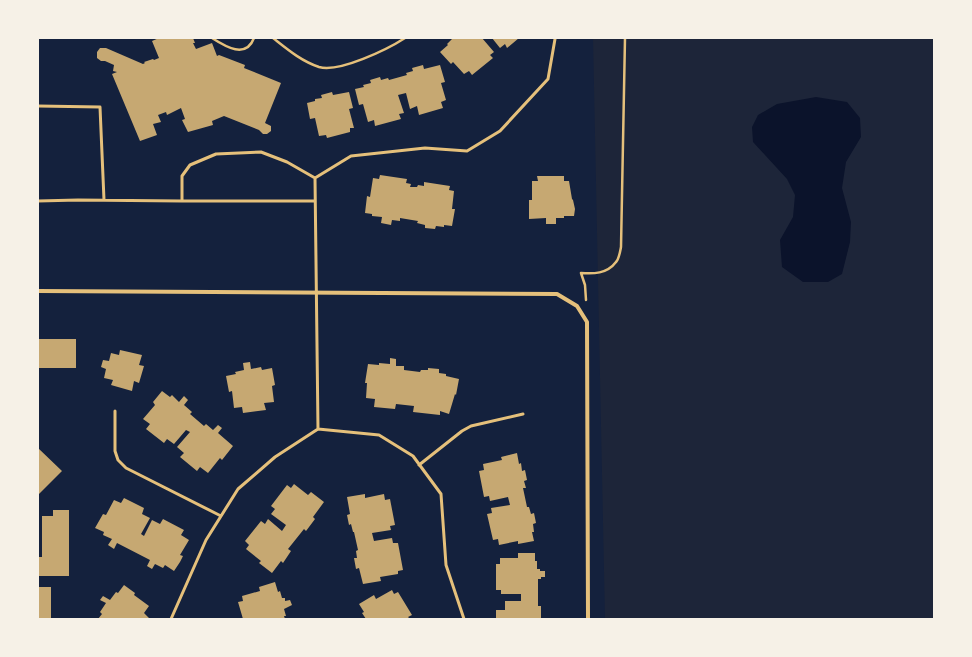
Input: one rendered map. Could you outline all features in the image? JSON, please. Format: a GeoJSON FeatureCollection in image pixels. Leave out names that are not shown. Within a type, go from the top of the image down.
{"type":"FeatureCollection","features":[{"type":"Feature","properties":{"kind":"street"},"geometry":{"type":"LineString","coordinates":[[38,291],[557,294],[577,306],[587,322],[588,619]]}},
{"type":"Feature","properties":{"kind":"lane"},"geometry":{"type":"LineString","coordinates":[[315,178],[351,156],[425,148],[467,151],[500,131],[548,79],[556,39]]}},
{"type":"Feature","properties":{"kind":"lane"},"geometry":{"type":"LineString","coordinates":[[38,106],[100,107],[104,200]]}},
{"type":"Feature","properties":{"kind":"lane"},"geometry":{"type":"LineString","coordinates":[[182,201],[182,176],[190,165],[216,154],[261,152],[287,162],[315,178]]}},
{"type":"Feature","properties":{"kind":"lane"},"geometry":{"type":"LineString","coordinates":[[315,178],[318,429]]}},
{"type":"Feature","properties":{"kind":"lane"},"geometry":{"type":"LineString","coordinates":[[38,201],[315,201]]}},
{"type":"Feature","properties":{"kind":"lane"},"geometry":{"type":"LineString","coordinates":[[115,411],[115,451],[118,460],[126,468],[221,516]]}},
{"type":"Feature","properties":{"kind":"lane"},"geometry":{"type":"LineString","coordinates":[[419,465],[462,431],[471,426],[523,414]]}},
{"type":"Feature","properties":{"kind":"lane"},"geometry":{"type":"LineString","coordinates":[[171,619],[206,540],[238,489],[275,457],[318,429],[379,434],[412,456],[419,465],[441,494],[446,565],[464,619]]}},
{"type":"Feature","properties":{"kind":"path"},"geometry":{"type":"LineString","coordinates":[[212,38],[236,50],[243,50],[252,44],[254,38]]}},
{"type":"Feature","properties":{"kind":"path"},"geometry":{"type":"LineString","coordinates":[[273,38],[298,58],[321,67],[340,66],[390,48],[405,38]]}},
{"type":"Feature","properties":{"kind":"path"},"geometry":{"type":"LineString","coordinates":[[587,322],[585,285],[581,273],[595,275],[607,269],[616,262],[621,247],[625,38]]}},
{"type":"Feature","properties":{"kind":"shaded area"},"geometry":{"type":"Polygon","coordinates":[[[593,38],[934,38],[934,619],[605,619],[593,38]]]}},
{"type":"Feature","properties":{"kind":"shaded area"},"geometry":{"type":"Polygon","coordinates":[[[816,97],[847,102],[860,118],[861,137],[846,162],[842,188],[851,222],[850,242],[842,274],[828,282],[803,282],[782,267],[780,240],[793,217],[795,195],[787,179],[753,142],[752,127],[758,115],[777,104],[816,97]]]}},
{"type":"Feature","properties":{"kind":"building"},"geometry":{"type":"Polygon","coordinates":[[[159,38],[193,38],[195,43],[193,43],[196,49],[212,43],[217,56],[219,55],[245,65],[244,68],[281,83],[265,123],[271,126],[271,131],[267,134],[263,134],[259,130],[224,116],[212,121],[213,125],[188,132],[182,120],[185,119],[181,108],[167,115],[166,112],[158,115],[161,122],[153,124],[157,135],[140,141],[112,74],[117,72],[113,71],[114,65],[101,61],[97,58],[97,52],[100,48],[106,48],[143,64],[145,63],[144,62],[159,58],[152,41],[159,38]]]}},
{"type":"Feature","properties":{"kind":"building"},"geometry":{"type":"Polygon","coordinates":[[[451,38],[482,38],[494,52],[490,55],[493,58],[472,75],[469,71],[464,74],[453,62],[451,64],[440,52],[448,45],[447,44],[452,39],[451,38]]]}},
{"type":"Feature","properties":{"kind":"building"},"geometry":{"type":"Polygon","coordinates":[[[492,38],[519,38],[507,48],[505,44],[500,48],[492,38]]]}},
{"type":"Feature","properties":{"kind":"building"},"geometry":{"type":"Polygon","coordinates":[[[423,65],[424,69],[440,65],[445,82],[441,83],[446,100],[441,102],[443,108],[419,115],[417,106],[410,109],[406,93],[398,95],[404,113],[399,114],[401,119],[375,126],[374,120],[368,122],[363,104],[359,105],[355,89],[364,87],[363,85],[371,83],[370,80],[380,77],[381,80],[388,78],[389,80],[407,75],[406,73],[413,71],[412,68],[423,65]]]}},
{"type":"Feature","properties":{"kind":"building"},"geometry":{"type":"Polygon","coordinates":[[[332,92],[333,95],[349,92],[353,108],[349,109],[354,128],[350,128],[350,132],[327,138],[326,135],[319,136],[315,118],[310,119],[307,103],[315,101],[315,99],[322,98],[321,95],[332,92]]]}},
{"type":"Feature","properties":{"kind":"building"},"geometry":{"type":"Polygon","coordinates":[[[380,175],[407,179],[406,183],[411,184],[410,187],[417,187],[418,185],[424,186],[424,182],[450,186],[449,190],[454,191],[452,209],[455,209],[452,226],[436,226],[435,229],[425,228],[425,225],[417,223],[418,221],[400,218],[400,221],[392,220],[391,225],[381,223],[382,217],[372,216],[372,214],[365,213],[367,196],[370,197],[373,178],[379,179],[380,175]]]}},
{"type":"Feature","properties":{"kind":"building"},"geometry":{"type":"Polygon","coordinates":[[[537,176],[564,176],[564,181],[569,181],[575,209],[574,216],[556,218],[556,224],[546,224],[546,218],[529,219],[529,200],[532,200],[532,181],[538,181],[537,176]]]}},
{"type":"Feature","properties":{"kind":"building"},"geometry":{"type":"Polygon","coordinates":[[[38,339],[76,339],[76,368],[38,368],[38,339]]]}},
{"type":"Feature","properties":{"kind":"building"},"geometry":{"type":"Polygon","coordinates":[[[120,350],[142,355],[139,365],[144,366],[139,383],[134,381],[132,391],[111,385],[113,380],[104,378],[106,369],[101,367],[103,360],[109,361],[111,353],[119,355],[120,350]]]}},
{"type":"Feature","properties":{"kind":"building"},"geometry":{"type":"Polygon","coordinates":[[[390,358],[396,359],[396,366],[404,366],[404,370],[420,372],[421,370],[428,370],[428,368],[439,369],[439,373],[459,379],[456,395],[455,394],[449,414],[440,411],[440,415],[413,412],[414,406],[396,404],[395,409],[374,407],[375,399],[366,398],[367,383],[365,383],[368,364],[390,364],[390,358]]]}},
{"type":"Feature","properties":{"kind":"building"},"geometry":{"type":"Polygon","coordinates":[[[250,362],[251,369],[261,367],[262,370],[272,368],[275,385],[272,386],[274,402],[264,403],[266,410],[243,413],[242,407],[234,408],[232,391],[229,392],[226,376],[236,374],[235,372],[244,370],[243,363],[250,362]]]}},
{"type":"Feature","properties":{"kind":"building"},"geometry":{"type":"Polygon","coordinates":[[[162,391],[170,397],[172,395],[179,402],[184,396],[188,400],[184,405],[192,412],[190,414],[204,426],[206,424],[213,430],[218,425],[222,428],[218,433],[233,446],[222,460],[220,458],[208,473],[200,467],[197,471],[180,457],[184,453],[177,447],[190,432],[186,430],[174,444],[167,439],[164,443],[146,429],[150,424],[143,419],[155,405],[153,402],[162,391]]]}},
{"type":"Feature","properties":{"kind":"building"},"geometry":{"type":"Polygon","coordinates":[[[38,448],[62,471],[39,494],[38,493],[38,448]]]}},
{"type":"Feature","properties":{"kind":"building"},"geometry":{"type":"Polygon","coordinates":[[[517,453],[519,464],[521,463],[522,471],[525,470],[527,480],[524,481],[526,488],[523,488],[527,507],[529,507],[531,514],[534,513],[536,523],[533,524],[534,532],[532,532],[534,541],[518,544],[518,541],[499,545],[498,539],[493,540],[487,514],[492,513],[491,508],[510,505],[508,497],[490,501],[489,496],[484,497],[479,471],[484,470],[483,464],[502,460],[501,457],[517,453]]]}},
{"type":"Feature","properties":{"kind":"building"},"geometry":{"type":"Polygon","coordinates":[[[294,484],[308,495],[311,492],[324,502],[313,517],[315,519],[306,531],[304,529],[288,549],[291,551],[283,563],[281,561],[272,573],[259,563],[261,561],[246,549],[249,545],[245,541],[261,521],[265,524],[268,519],[282,531],[286,525],[271,514],[275,509],[271,506],[287,485],[291,488],[294,484]]]}},
{"type":"Feature","properties":{"kind":"building"},"geometry":{"type":"Polygon","coordinates":[[[365,494],[365,498],[384,494],[385,500],[390,499],[395,525],[390,526],[391,530],[372,533],[374,541],[392,538],[393,543],[398,543],[403,570],[398,571],[398,574],[380,577],[381,581],[363,584],[359,568],[356,569],[354,558],[357,558],[356,551],[358,550],[354,532],[351,524],[349,525],[347,515],[350,514],[347,497],[365,494]]]}},
{"type":"Feature","properties":{"kind":"building"},"geometry":{"type":"Polygon","coordinates":[[[124,498],[144,508],[142,514],[150,518],[141,534],[144,536],[152,520],[160,524],[163,519],[184,530],[181,535],[189,540],[180,555],[183,556],[174,571],[165,565],[163,568],[155,564],[152,569],[147,566],[150,560],[117,543],[114,549],[108,545],[112,539],[103,535],[104,532],[95,528],[103,514],[106,515],[114,500],[121,503],[124,498]]]}},
{"type":"Feature","properties":{"kind":"building"},"geometry":{"type":"Polygon","coordinates":[[[53,510],[69,510],[69,576],[38,576],[38,557],[42,557],[42,516],[53,516],[53,510]]]}},
{"type":"Feature","properties":{"kind":"building"},"geometry":{"type":"Polygon","coordinates":[[[518,553],[535,553],[537,569],[540,569],[540,571],[545,571],[545,577],[538,579],[538,606],[541,606],[541,619],[496,619],[496,610],[505,610],[505,601],[521,601],[521,594],[501,594],[501,590],[496,590],[496,564],[500,564],[500,558],[518,558],[518,553]]]}},
{"type":"Feature","properties":{"kind":"building"},"geometry":{"type":"Polygon","coordinates":[[[275,582],[278,592],[280,591],[282,598],[285,598],[285,601],[290,600],[292,605],[284,609],[286,616],[284,616],[285,619],[243,619],[238,602],[243,601],[242,596],[260,591],[259,587],[275,582]]]}},
{"type":"Feature","properties":{"kind":"building"},"geometry":{"type":"Polygon","coordinates":[[[124,585],[135,593],[134,595],[149,606],[144,613],[149,618],[98,619],[102,614],[100,612],[106,603],[100,600],[103,596],[110,600],[124,585]]]}},
{"type":"Feature","properties":{"kind":"building"},"geometry":{"type":"Polygon","coordinates":[[[38,587],[51,587],[51,619],[38,619],[38,587]]]}},
{"type":"Feature","properties":{"kind":"building"},"geometry":{"type":"Polygon","coordinates":[[[392,590],[394,594],[398,592],[412,615],[408,617],[410,619],[366,619],[359,604],[374,595],[376,599],[392,590]]]}}]}
